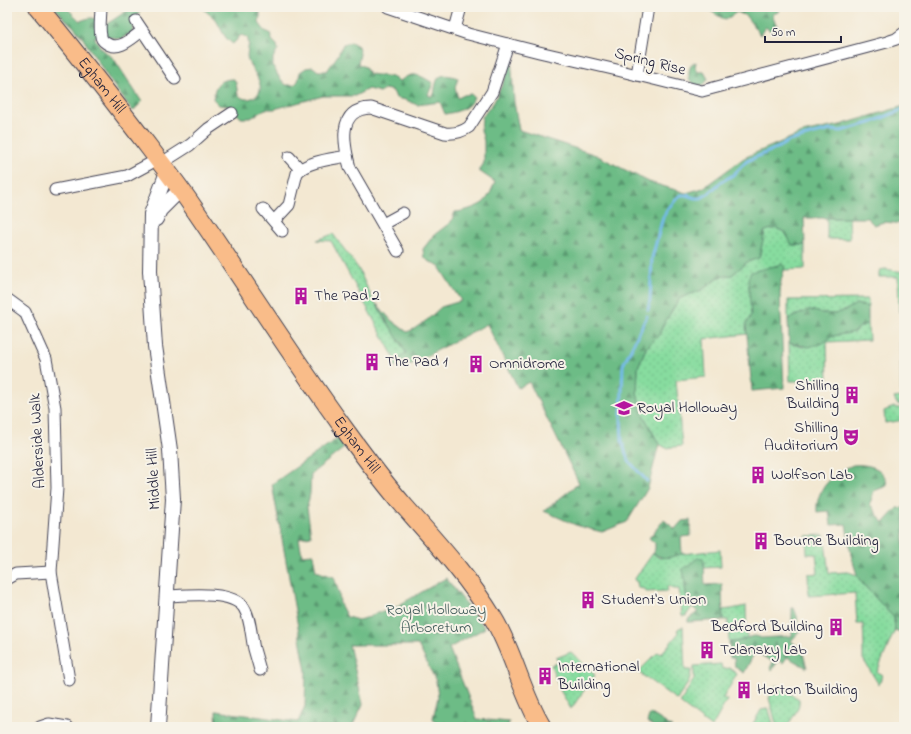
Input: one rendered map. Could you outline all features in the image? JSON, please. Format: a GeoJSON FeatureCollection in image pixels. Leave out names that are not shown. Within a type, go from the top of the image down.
{"type":"FeatureCollection","features":[{"type":"Feature","properties":{"kind":"main road","name":"Egham Hill"},"geometry":{"type":"LineString","coordinates":[[38,7],[109,94],[162,165],[241,276],[266,317],[346,431],[403,505],[474,589],[504,638],[533,710],[542,727]]}},
{"type":"Feature","properties":{"kind":"street"},"geometry":{"type":"LineString","coordinates":[[101,7],[101,38],[105,43],[113,47],[119,46],[142,31]]}},
{"type":"Feature","properties":{"kind":"street","name":"Spring Rise"},"geometry":{"type":"LineString","coordinates":[[388,7],[455,29],[508,44],[702,91],[887,42],[896,39],[904,33]]}},
{"type":"Feature","properties":{"kind":"street"},"geometry":{"type":"LineString","coordinates":[[455,29],[462,7]]}},
{"type":"Feature","properties":{"kind":"street"},"geometry":{"type":"LineString","coordinates":[[637,75],[648,7]]}},
{"type":"Feature","properties":{"kind":"street"},"geometry":{"type":"LineString","coordinates":[[136,21],[175,79]]}},
{"type":"Feature","properties":{"kind":"street"},"geometry":{"type":"LineString","coordinates":[[398,251],[350,168],[344,135],[346,123],[349,117],[364,108],[376,110],[445,133],[452,134],[464,131],[470,127],[492,92],[508,44]]}},
{"type":"Feature","properties":{"kind":"street"},"geometry":{"type":"LineString","coordinates":[[55,190],[127,176],[151,163],[162,165],[168,159],[190,145],[208,129],[232,113]]}},
{"type":"Feature","properties":{"kind":"street"},"geometry":{"type":"LineString","coordinates":[[274,221],[289,205],[297,173],[300,169],[304,166],[347,156]]}},
{"type":"Feature","properties":{"kind":"street"},"geometry":{"type":"LineString","coordinates":[[289,157],[300,169]]}},
{"type":"Feature","properties":{"kind":"street","name":"Middle Hill"},"geometry":{"type":"LineString","coordinates":[[152,231],[150,224],[162,165]]}},
{"type":"Feature","properties":{"kind":"street","name":"Middle Hill"},"geometry":{"type":"LineString","coordinates":[[158,727],[168,596],[173,478],[152,316],[150,271],[152,231],[160,210],[180,190]]}},
{"type":"Feature","properties":{"kind":"street"},"geometry":{"type":"LineString","coordinates":[[263,209],[282,230]]}},
{"type":"Feature","properties":{"kind":"street"},"geometry":{"type":"LineString","coordinates":[[383,224],[403,213]]}},
{"type":"Feature","properties":{"kind":"street","name":"Alderside Walk"},"geometry":{"type":"LineString","coordinates":[[7,299],[25,312],[46,359],[55,408],[57,488],[51,572],[68,680]]}},
{"type":"Feature","properties":{"kind":"street"},"geometry":{"type":"LineString","coordinates":[[7,579],[16,574],[51,572]]}},
{"type":"Feature","properties":{"kind":"street"},"geometry":{"type":"LineString","coordinates":[[168,596],[212,595],[227,597],[238,601],[244,608],[248,620],[260,670]]}},
{"type":"Feature","properties":{"kind":"street"},"geometry":{"type":"LineString","coordinates":[[40,727],[49,724],[67,727]]}},
{"type":"Feature","properties":{"kind":"green space"},"geometry":{"type":"Polygon","coordinates":[[[54,7],[66,7],[80,21],[93,18],[105,25],[133,7],[144,7],[135,17],[133,32],[121,39],[106,36],[94,37],[101,48],[114,59],[142,102],[133,111],[111,82],[82,37],[54,7]]]}},
{"type":"Feature","properties":{"kind":"green space"},"geometry":{"type":"Polygon","coordinates":[[[203,7],[260,7],[259,23],[265,31],[270,33],[272,40],[277,45],[278,50],[273,58],[273,66],[279,77],[286,85],[294,85],[298,81],[300,72],[306,68],[313,67],[318,71],[327,71],[338,55],[343,44],[351,42],[358,46],[360,54],[358,64],[365,67],[369,74],[392,77],[399,81],[411,75],[421,76],[433,83],[428,95],[432,97],[437,80],[444,75],[451,76],[458,78],[455,88],[458,98],[471,94],[474,97],[466,107],[458,111],[445,114],[440,102],[417,105],[406,100],[396,98],[393,91],[385,89],[380,92],[368,89],[355,96],[323,96],[274,109],[265,109],[251,118],[241,118],[236,113],[234,107],[219,105],[213,99],[218,84],[229,79],[234,79],[238,95],[243,98],[252,98],[257,95],[260,90],[259,80],[247,58],[247,37],[241,35],[233,44],[226,38],[217,21],[203,7]]]}},
{"type":"Feature","properties":{"kind":"green space"},"geometry":{"type":"Polygon","coordinates":[[[695,7],[780,7],[778,12],[773,14],[773,18],[777,26],[774,33],[765,27],[760,35],[746,16],[737,12],[725,20],[709,10],[695,7]]]}},
{"type":"Feature","properties":{"kind":"green space"},"geometry":{"type":"Polygon","coordinates":[[[511,55],[514,102],[519,130],[596,155],[649,182],[686,193],[703,188],[744,158],[802,133],[840,125],[904,106],[904,224],[884,222],[874,225],[867,218],[804,218],[805,245],[792,245],[785,232],[775,228],[765,231],[759,258],[747,262],[732,275],[719,277],[702,290],[680,298],[663,325],[659,335],[646,348],[638,367],[637,392],[641,411],[659,444],[648,488],[627,522],[602,532],[578,526],[544,511],[579,483],[529,382],[518,388],[487,324],[404,368],[394,366],[396,361],[406,353],[377,304],[391,320],[407,332],[427,320],[441,307],[461,301],[438,265],[428,261],[424,257],[423,249],[434,235],[451,222],[455,212],[470,209],[481,204],[486,200],[492,190],[495,182],[479,171],[484,163],[484,141],[481,130],[482,117],[494,102],[508,72],[511,55]]]}},
{"type":"Feature","properties":{"kind":"green space"},"geometry":{"type":"Polygon","coordinates":[[[696,62],[695,67],[698,72],[704,72],[708,79],[703,86],[696,85],[689,80],[690,67],[696,62]]]}},
{"type":"Feature","properties":{"kind":"green space"},"geometry":{"type":"Polygon","coordinates":[[[827,218],[849,218],[850,239],[827,239],[827,218]]]}},
{"type":"Feature","properties":{"kind":"green space"},"geometry":{"type":"Polygon","coordinates":[[[775,228],[785,232],[792,245],[805,245],[805,269],[784,270],[785,267],[782,264],[774,267],[751,303],[751,316],[746,324],[747,334],[704,339],[706,377],[676,380],[682,446],[666,448],[659,444],[641,411],[637,392],[638,367],[646,348],[659,335],[663,325],[680,298],[702,290],[719,277],[732,275],[747,262],[759,258],[765,231],[775,228]]]}},
{"type":"Feature","properties":{"kind":"green space"},"geometry":{"type":"Polygon","coordinates":[[[333,234],[358,268],[372,298],[407,353],[396,361],[331,241],[317,240],[333,234]]]}},
{"type":"Feature","properties":{"kind":"green space"},"geometry":{"type":"Polygon","coordinates":[[[782,264],[785,267],[781,281],[780,294],[784,388],[752,391],[746,324],[751,315],[748,279],[751,272],[782,264]]]}},
{"type":"Feature","properties":{"kind":"green space"},"geometry":{"type":"Polygon","coordinates":[[[885,269],[904,272],[904,313],[899,312],[898,277],[879,277],[880,270],[885,269]]]}},
{"type":"Feature","properties":{"kind":"green space"},"geometry":{"type":"Polygon","coordinates":[[[868,299],[868,307],[856,304],[835,314],[809,310],[788,319],[788,300],[868,299]]]}},
{"type":"Feature","properties":{"kind":"green space"},"geometry":{"type":"Polygon","coordinates":[[[856,304],[868,307],[868,323],[854,332],[833,336],[823,343],[809,347],[789,343],[788,319],[809,310],[835,314],[856,304]]]}},
{"type":"Feature","properties":{"kind":"green space"},"geometry":{"type":"Polygon","coordinates":[[[868,323],[869,340],[827,342],[828,383],[799,385],[799,381],[790,381],[789,343],[802,347],[823,343],[833,336],[854,332],[868,323]]]}},
{"type":"Feature","properties":{"kind":"green space"},"geometry":{"type":"Polygon","coordinates":[[[900,341],[904,346],[904,405],[897,404],[894,398],[901,397],[900,341]]]}},
{"type":"Feature","properties":{"kind":"green space"},"geometry":{"type":"Polygon","coordinates":[[[894,407],[904,409],[904,420],[885,423],[884,411],[894,407]]]}},
{"type":"Feature","properties":{"kind":"green space","name":"Royal Holloway Arboretum"},"geometry":{"type":"Polygon","coordinates":[[[338,438],[344,448],[311,474],[310,494],[307,507],[311,536],[299,538],[302,555],[313,554],[316,571],[334,577],[339,593],[340,604],[347,617],[358,620],[370,617],[377,612],[387,612],[446,578],[485,628],[449,648],[477,719],[509,722],[508,727],[438,727],[433,718],[438,697],[436,681],[418,645],[349,645],[363,704],[352,727],[217,727],[216,711],[298,722],[305,706],[306,671],[272,484],[338,438]]]}},
{"type":"Feature","properties":{"kind":"green space"},"geometry":{"type":"Polygon","coordinates":[[[853,465],[864,465],[875,468],[880,471],[886,480],[887,486],[874,491],[870,504],[883,523],[897,508],[904,507],[904,627],[902,633],[895,630],[894,618],[861,582],[857,575],[851,555],[846,524],[831,525],[829,511],[817,512],[819,496],[827,483],[846,468],[853,465]]]}},
{"type":"Feature","properties":{"kind":"green space"},"geometry":{"type":"Polygon","coordinates":[[[664,520],[675,529],[682,521],[690,520],[691,536],[681,537],[682,554],[664,558],[653,553],[655,543],[649,538],[664,520]]]}},
{"type":"Feature","properties":{"kind":"green space"},"geometry":{"type":"Polygon","coordinates":[[[824,535],[829,573],[848,572],[857,575],[861,582],[894,618],[895,630],[877,672],[882,675],[879,685],[863,659],[863,624],[857,624],[855,593],[809,596],[808,574],[818,573],[816,554],[807,554],[806,536],[824,535]]]}},
{"type":"Feature","properties":{"kind":"green space"},"geometry":{"type":"Polygon","coordinates":[[[720,550],[721,567],[703,568],[705,563],[691,563],[687,573],[685,591],[692,607],[686,616],[682,616],[679,589],[673,589],[669,586],[667,588],[668,591],[646,592],[644,589],[638,588],[637,582],[634,580],[653,553],[659,558],[720,550]]]}},
{"type":"Feature","properties":{"kind":"green space"},"geometry":{"type":"Polygon","coordinates":[[[698,558],[703,558],[705,585],[722,584],[723,620],[688,622],[688,619],[698,612],[689,604],[683,568],[689,566],[698,558]]]}},
{"type":"Feature","properties":{"kind":"green space"},"geometry":{"type":"Polygon","coordinates":[[[746,606],[747,638],[729,642],[728,620],[723,620],[722,610],[746,606]]]}},
{"type":"Feature","properties":{"kind":"green space"},"geometry":{"type":"Polygon","coordinates":[[[792,608],[794,608],[797,616],[799,632],[791,641],[797,646],[801,646],[807,668],[787,657],[783,663],[779,660],[772,670],[770,668],[773,662],[755,652],[744,673],[735,667],[734,658],[730,658],[729,642],[738,641],[753,636],[761,638],[792,636],[792,608]]]}},
{"type":"Feature","properties":{"kind":"green space"},"geometry":{"type":"Polygon","coordinates":[[[683,627],[685,670],[691,670],[691,674],[677,700],[638,672],[658,652],[661,654],[677,635],[677,630],[683,627]]]}},
{"type":"Feature","properties":{"kind":"green space"},"geometry":{"type":"Polygon","coordinates":[[[571,652],[595,675],[571,709],[560,690],[551,665],[559,663],[556,658],[571,652]]]}},
{"type":"Feature","properties":{"kind":"green space"},"geometry":{"type":"Polygon","coordinates":[[[721,664],[722,669],[729,668],[737,674],[723,698],[727,700],[711,727],[680,703],[694,679],[694,666],[721,664]]]}},
{"type":"Feature","properties":{"kind":"green space"},"geometry":{"type":"Polygon","coordinates":[[[776,685],[799,699],[799,706],[787,727],[777,727],[769,698],[776,685]]]}},
{"type":"Feature","properties":{"kind":"green space"},"geometry":{"type":"Polygon","coordinates":[[[761,710],[769,710],[774,727],[751,727],[761,710]]]}},
{"type":"Feature","properties":{"kind":"green space"},"geometry":{"type":"Polygon","coordinates":[[[650,713],[672,727],[654,727],[647,722],[650,713]]]}},
{"type":"Feature","properties":{"kind":"waterway"},"geometry":{"type":"LineString","coordinates":[[648,310],[650,300],[652,258],[663,217],[678,197],[681,195],[686,195],[701,198],[708,194],[721,182],[733,175],[747,161],[789,141],[831,130],[841,131],[870,123],[904,109]]}},
{"type":"Feature","properties":{"kind":"waterway"},"geometry":{"type":"LineString","coordinates":[[647,316],[623,365],[621,416],[622,441],[628,460],[647,481]]}},
{"type":"Feature","properties":{"kind":"place","name":"The Pad 2"},"geometry":{"type":"Point","coordinates":[301,296]}},
{"type":"Feature","properties":{"kind":"place","name":"The Pad 1"},"geometry":{"type":"Point","coordinates":[372,362]}},
{"type":"Feature","properties":{"kind":"place","name":"Omnidrome"},"geometry":{"type":"Point","coordinates":[476,364]}},
{"type":"Feature","properties":{"kind":"place","name":"Shilling Building"},"geometry":{"type":"Point","coordinates":[852,395]}},
{"type":"Feature","properties":{"kind":"place","name":"Royal Holloway"},"geometry":{"type":"Point","coordinates":[624,408]}},
{"type":"Feature","properties":{"kind":"place","name":"Shilling Auditorium"},"geometry":{"type":"Point","coordinates":[851,437]}},
{"type":"Feature","properties":{"kind":"place","name":"Wolfson Lab"},"geometry":{"type":"Point","coordinates":[758,475]}},
{"type":"Feature","properties":{"kind":"place","name":"Bourne Building"},"geometry":{"type":"Point","coordinates":[761,541]}},
{"type":"Feature","properties":{"kind":"place","name":"Student's Union"},"geometry":{"type":"Point","coordinates":[588,600]}},
{"type":"Feature","properties":{"kind":"place","name":"Bedford Building"},"geometry":{"type":"Point","coordinates":[836,627]}},
{"type":"Feature","properties":{"kind":"place","name":"Tolansky Lab"},"geometry":{"type":"Point","coordinates":[707,650]}},
{"type":"Feature","properties":{"kind":"place","name":"International Building"},"geometry":{"type":"Point","coordinates":[545,676]}},
{"type":"Feature","properties":{"kind":"place","name":"Horton Building"},"geometry":{"type":"Point","coordinates":[744,690]}}]}
